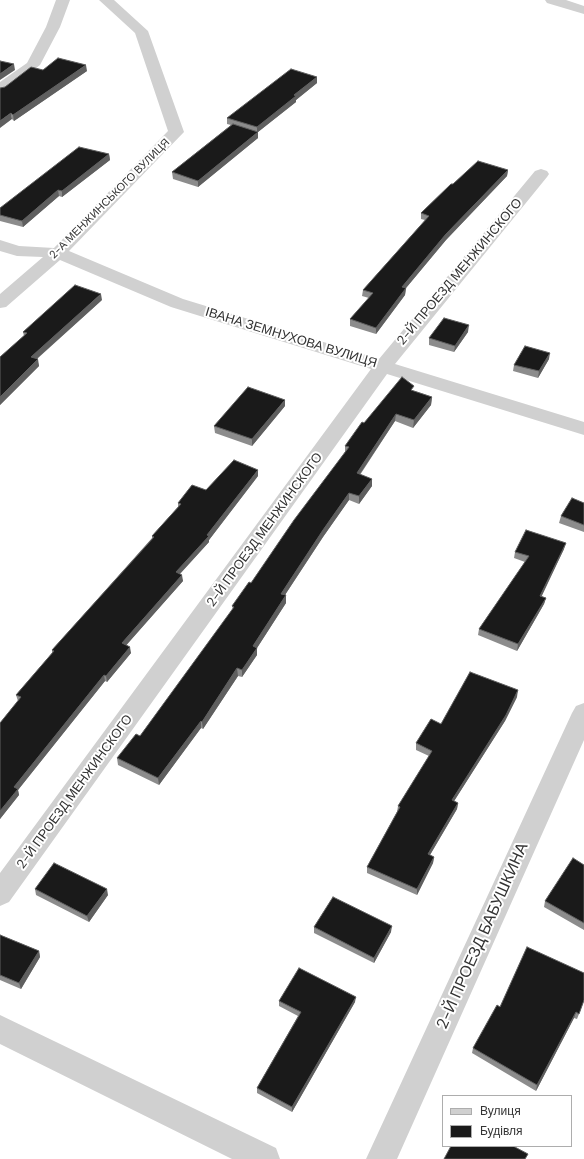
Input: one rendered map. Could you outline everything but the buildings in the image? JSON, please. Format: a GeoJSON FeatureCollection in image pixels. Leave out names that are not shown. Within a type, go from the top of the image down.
{"type":"FeatureCollection","features":[{"type":"Feature","properties":{"kind":"street"},"geometry":{"type":"LineString","coordinates":[[0,89],[33,65],[53,27],[63,0]]}},
{"type":"Feature","properties":{"kind":"street","name":"2-А МЕНЖИНСЬКОГО ВУЛИЦЯ"},"geometry":{"type":"LineString","coordinates":[[0,303],[58,253],[176,132],[141,30],[106,0]]}},
{"type":"Feature","properties":{"kind":"street"},"geometry":{"type":"LineString","coordinates":[[552,0],[584,10]]}},
{"type":"Feature","properties":{"kind":"street","name":"2-Й ПРОЕЗД МЕНЖИНСКОГО"},"geometry":{"type":"LineString","coordinates":[[0,894],[90,772],[383,366],[541,174]]}},
{"type":"Feature","properties":{"kind":"street","name":"ІВАНА ЗЕМНУХОВА ВУЛИЦЯ"},"geometry":{"type":"LineString","coordinates":[[0,245],[17,251],[58,253],[177,303],[584,429]]}},
{"type":"Feature","properties":{"kind":"street","name":"2-Й ПРОЕЗД БАБУШКИНА"},"geometry":{"type":"LineString","coordinates":[[381,1159],[584,713]]}},
{"type":"Feature","properties":{"kind":"street"},"geometry":{"type":"LineString","coordinates":[[0,1028],[265,1159]]}}]}
